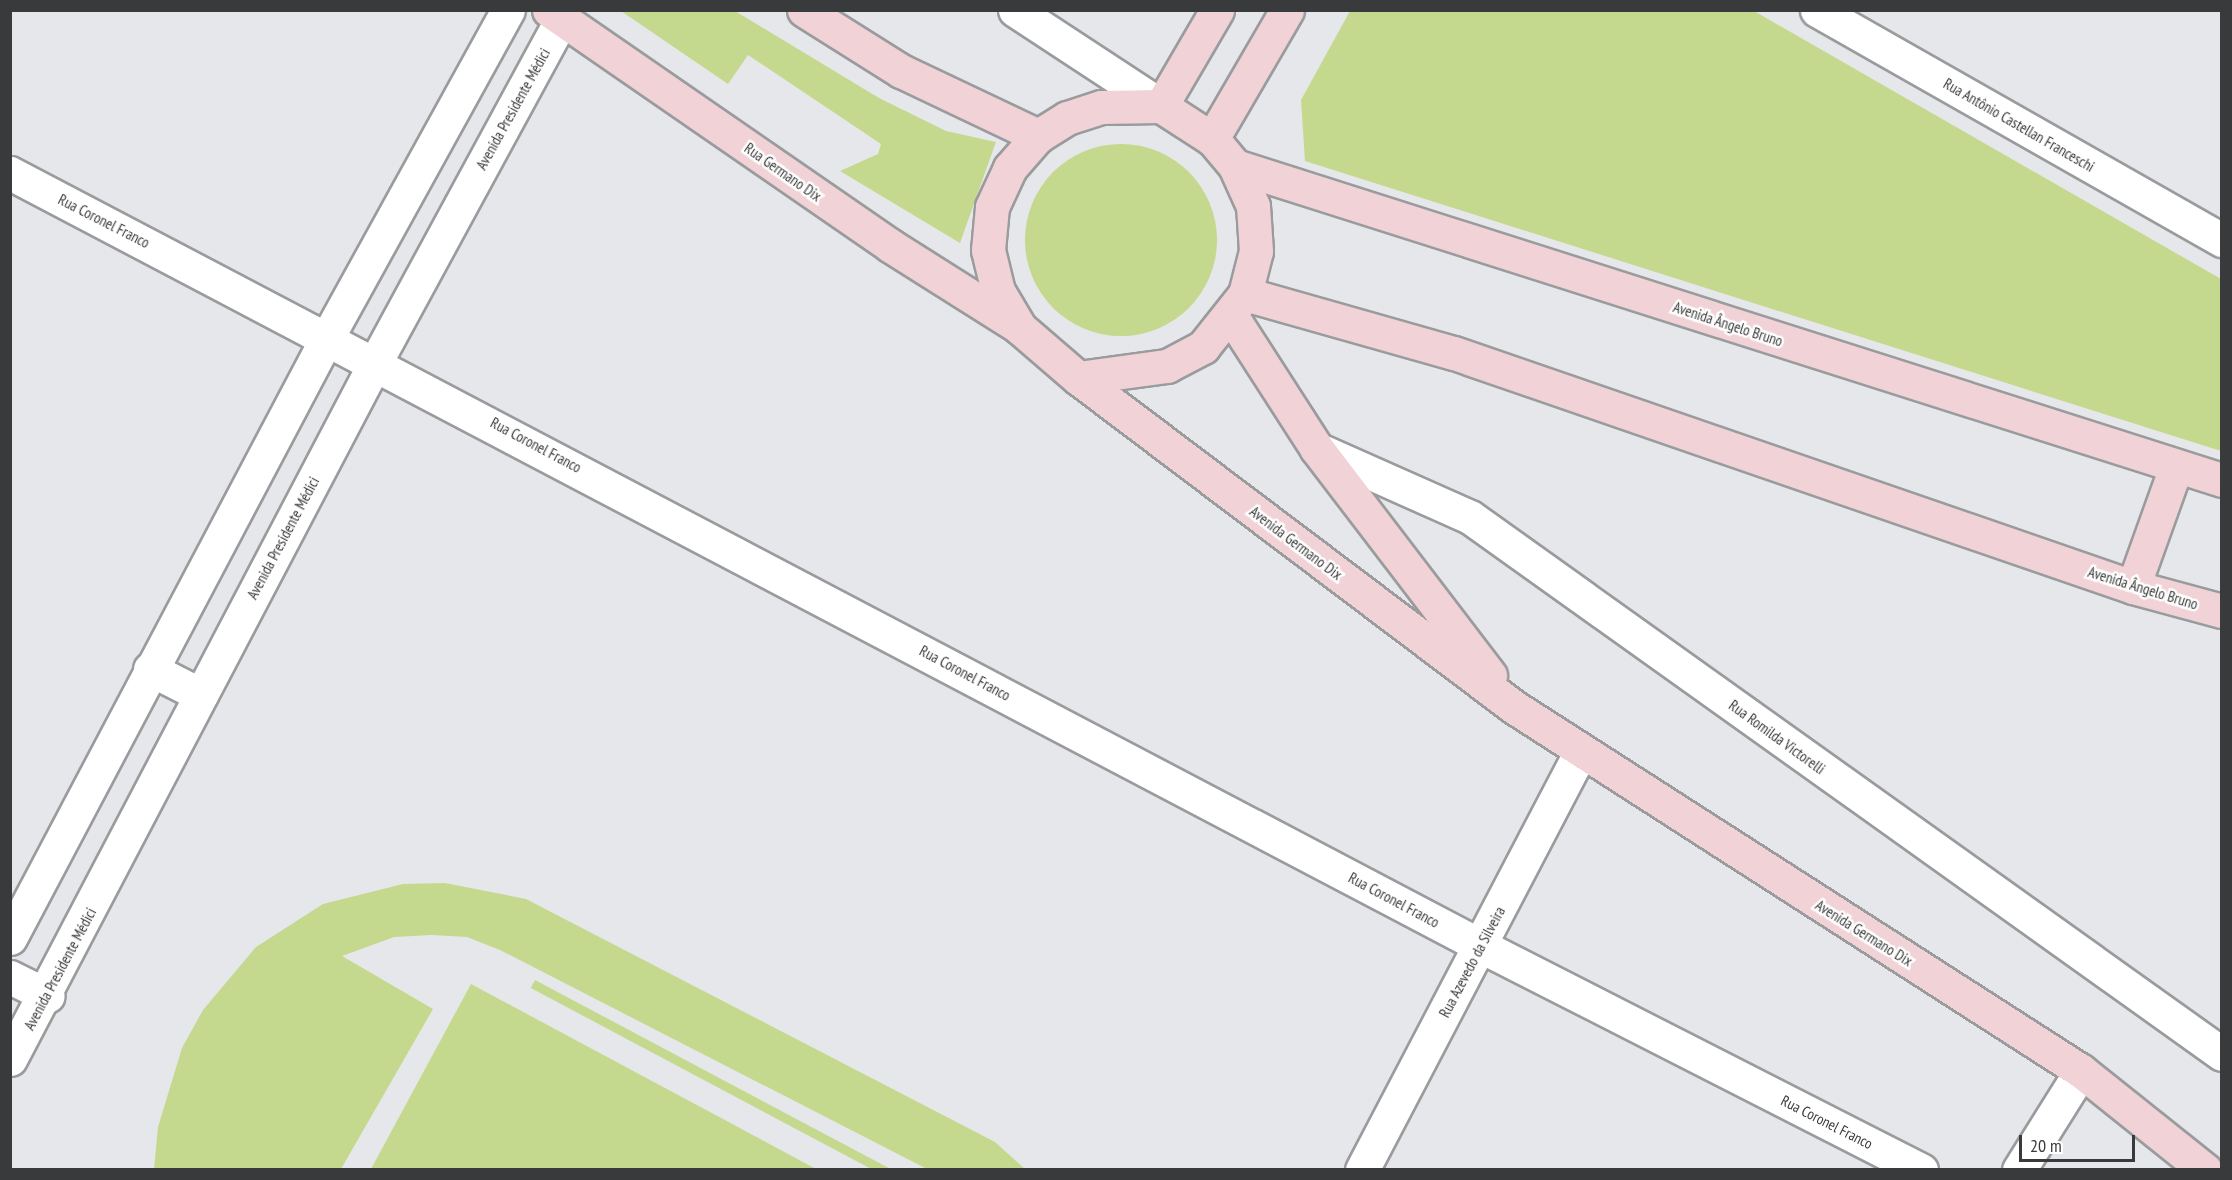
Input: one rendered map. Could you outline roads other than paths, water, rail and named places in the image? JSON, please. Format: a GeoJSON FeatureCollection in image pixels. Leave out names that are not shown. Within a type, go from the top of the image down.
{"type":"FeatureCollection","features":[{"type":"Feature","properties":{"kind":"main road"},"geometry":{"type":"LineString","coordinates":[[804,10],[901,71],[1038,136]]}},
{"type":"Feature","properties":{"kind":"main road"},"geometry":{"type":"LineString","coordinates":[[1161,106],[1217,10]]}},
{"type":"Feature","properties":{"kind":"main road"},"geometry":{"type":"LineString","coordinates":[[1212,139],[1287,10]]}},
{"type":"Feature","properties":{"kind":"main road","name":"Rua Germano Dix"},"geometry":{"type":"LineString","coordinates":[[556,15],[891,246],[1020,328]]}},
{"type":"Feature","properties":{"kind":"main road"},"geometry":{"type":"LineString","coordinates":[[1020,328],[998,291],[988,250],[992,207],[1010,168],[1038,136],[1068,118],[1101,107],[1161,106],[1212,139],[1235,166],[1253,206],[1256,251],[1238,306],[1203,347],[1167,366],[1078,378]]}},
{"type":"Feature","properties":{"kind":"main road","name":"Avenida Ângelo Bruno"},"geometry":{"type":"LineString","coordinates":[[1235,166],[2175,467],[2222,480]]}},
{"type":"Feature","properties":{"kind":"main road","name":"Avenida Germano Dix"},"geometry":{"type":"LineString","coordinates":[[1238,306],[1317,449],[1514,707]]}},
{"type":"Feature","properties":{"kind":"main road","name":"Avenida Ângelo Bruno"},"geometry":{"type":"LineString","coordinates":[[1238,306],[1454,353],[2133,587],[2222,611]]}},
{"type":"Feature","properties":{"kind":"main road","name":"Avenida Germano Dix"},"geometry":{"type":"LineString","coordinates":[[1020,328],[1078,378],[1514,707],[1580,753],[2081,1071],[2205,1170]]}},
{"type":"Feature","properties":{"kind":"main road"},"geometry":{"type":"LineString","coordinates":[[2133,587],[2175,467]]}},
{"type":"Feature","properties":{"kind":"street"},"geometry":{"type":"LineString","coordinates":[[10,938],[150,669],[328,336],[508,10]]}},
{"type":"Feature","properties":{"kind":"street"},"geometry":{"type":"LineString","coordinates":[[1015,10],[1161,106]]}},
{"type":"Feature","properties":{"kind":"street","name":"Rua Antônio Castellan Franceschi"},"geometry":{"type":"LineString","coordinates":[[1817,10],[2222,240]]}},
{"type":"Feature","properties":{"kind":"street","name":"Avenida Presidente Médici"},"geometry":{"type":"LineString","coordinates":[[10,1059],[48,996],[201,695],[556,15]]}},
{"type":"Feature","properties":{"kind":"street","name":"Rua Coronel Franco"},"geometry":{"type":"LineString","coordinates":[[10,173],[376,361],[1481,946],[1921,1170]]}},
{"type":"Feature","properties":{"kind":"street","name":"Rua Romilda Victorelli"},"geometry":{"type":"LineString","coordinates":[[1317,449],[1470,517],[2222,1054]]}},
{"type":"Feature","properties":{"kind":"street"},"geometry":{"type":"LineString","coordinates":[[150,669],[201,695]]}},
{"type":"Feature","properties":{"kind":"street","name":"Rua Azevedo da Silveira"},"geometry":{"type":"LineString","coordinates":[[1362,1170],[1580,753]]}},
{"type":"Feature","properties":{"kind":"street"},"geometry":{"type":"LineString","coordinates":[[10,977],[48,996]]}},
{"type":"Feature","properties":{"kind":"street"},"geometry":{"type":"LineString","coordinates":[[2019,1170],[2081,1071]]}}]}
